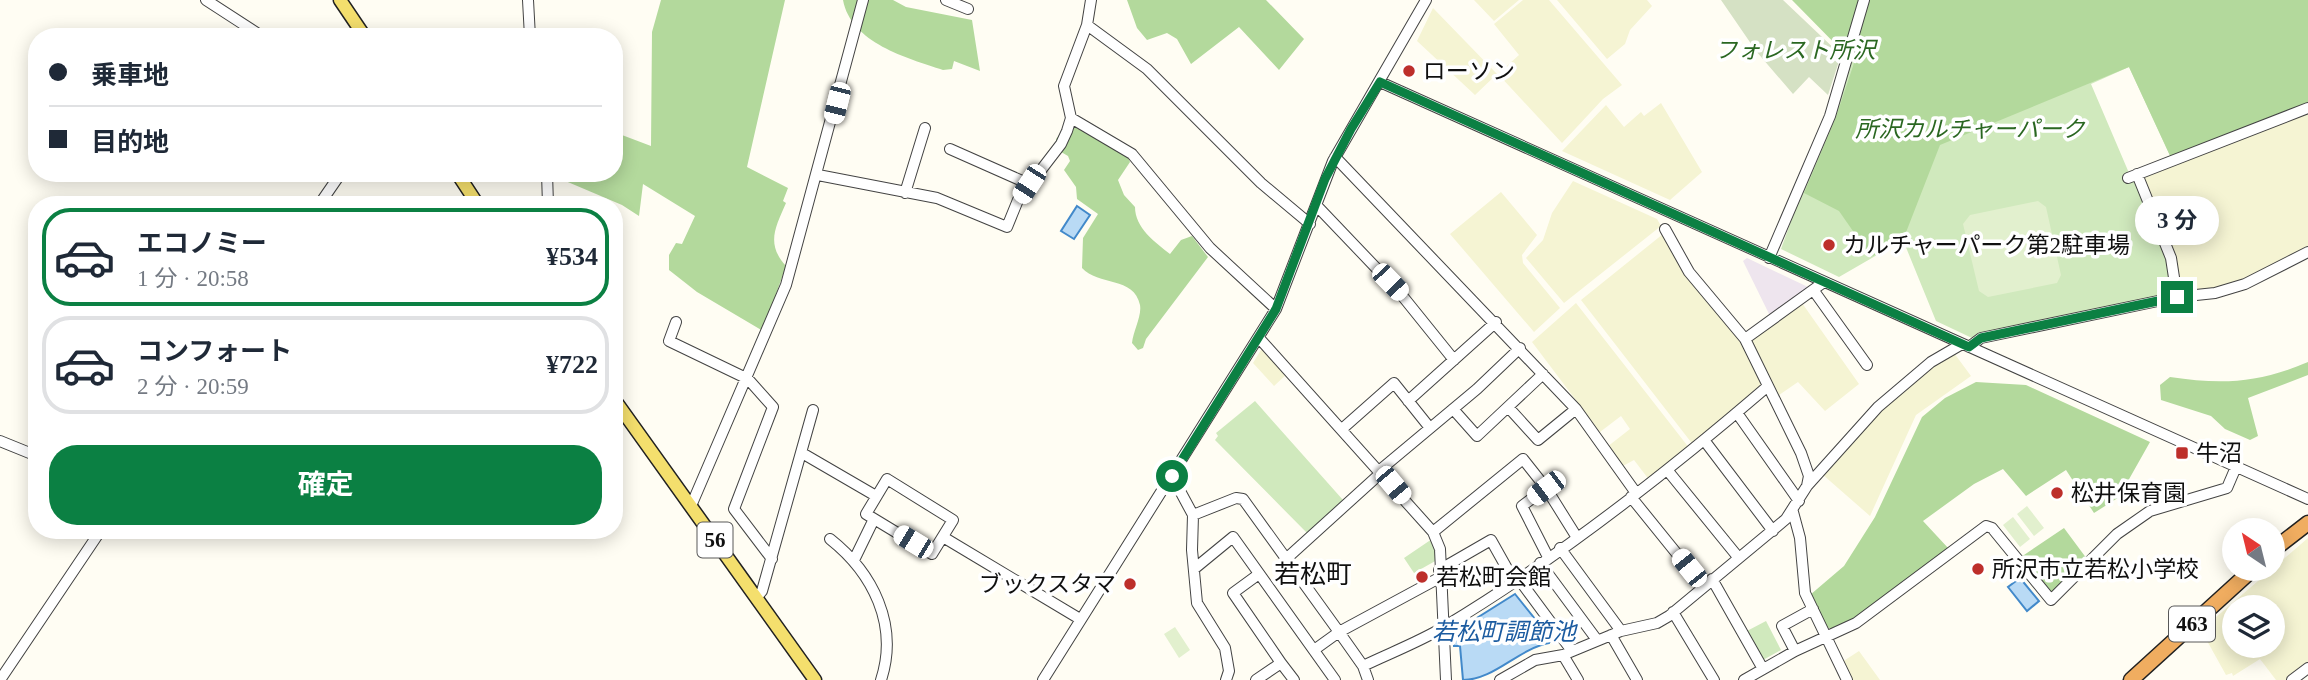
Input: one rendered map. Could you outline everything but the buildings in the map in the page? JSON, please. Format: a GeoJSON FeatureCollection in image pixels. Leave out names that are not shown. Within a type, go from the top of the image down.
{"type":"FeatureCollection","features":[{"type":"Feature","properties":{"kind":"highway"},"geometry":{"type":"LineString","coordinates":[[2286,537],[2308,512]]}},
{"type":"Feature","properties":{"kind":"highway"},"geometry":{"type":"LineString","coordinates":[[2286,540],[2308,523]]}},
{"type":"Feature","properties":{"kind":"highway","name":"463"},"geometry":{"type":"LineString","coordinates":[[2131,680],[2240,581]]}},
{"type":"Feature","properties":{"kind":"main road"},"geometry":{"type":"LineString","coordinates":[[340,0],[359,28]]}},
{"type":"Feature","properties":{"kind":"main road","name":"56"},"geometry":{"type":"LineString","coordinates":[[623,412],[815,680]]}},
{"type":"Feature","properties":{"kind":"street"},"geometry":{"type":"LineString","coordinates":[[206,0],[249,28]]}},
{"type":"Feature","properties":{"kind":"street"},"geometry":{"type":"LineString","coordinates":[[225,0],[225,12]]}},
{"type":"Feature","properties":{"kind":"street"},"geometry":{"type":"LineString","coordinates":[[528,0],[530,28]]}},
{"type":"Feature","properties":{"kind":"street"},"geometry":{"type":"LineString","coordinates":[[691,506],[744,377],[786,285],[863,0]]}},
{"type":"Feature","properties":{"kind":"street"},"geometry":{"type":"LineString","coordinates":[[946,0],[968,9]]}},
{"type":"Feature","properties":{"kind":"street"},"geometry":{"type":"LineString","coordinates":[[818,174],[937,198],[1007,227],[1029,184],[1061,144],[1070,118],[1063,86],[1087,24],[1091,0]]}},
{"type":"Feature","properties":{"kind":"street"},"geometry":{"type":"LineString","coordinates":[[1043,680],[1276,309],[1335,157],[1426,0]]}},
{"type":"Feature","properties":{"kind":"street"},"geometry":{"type":"LineString","coordinates":[[1769,258],[1830,116],[1864,0]]}},
{"type":"Feature","properties":{"kind":"street"},"geometry":{"type":"LineString","coordinates":[[1087,24],[1147,69],[1261,183],[1310,224]]}},
{"type":"Feature","properties":{"kind":"street"},"geometry":{"type":"LineString","coordinates":[[1380,82],[2308,499]]}},
{"type":"Feature","properties":{"kind":"street"},"geometry":{"type":"LineString","coordinates":[[2177,297],[2171,258],[2132,176],[2308,108]]}},
{"type":"Feature","properties":{"kind":"street"},"geometry":{"type":"LineString","coordinates":[[1070,118],[1132,154],[1210,248],[1276,309]]}},
{"type":"Feature","properties":{"kind":"street"},"geometry":{"type":"LineString","coordinates":[[905,193],[925,128]]}},
{"type":"Feature","properties":{"kind":"street"},"geometry":{"type":"LineString","coordinates":[[950,149],[1029,184]]}},
{"type":"Feature","properties":{"kind":"street"},"geometry":{"type":"LineString","coordinates":[[1335,157],[1496,322],[1576,409],[1634,495],[1703,586]]}},
{"type":"Feature","properties":{"kind":"street"},"geometry":{"type":"LineString","coordinates":[[1316,205],[1400,293],[1454,360]]}},
{"type":"Feature","properties":{"kind":"street"},"geometry":{"type":"LineString","coordinates":[[1665,229],[1689,271],[1745,339],[1801,453],[1809,476],[1807,486]]}},
{"type":"Feature","properties":{"kind":"street"},"geometry":{"type":"LineString","coordinates":[[1500,680],[1535,660],[1568,653],[1621,631],[1657,623],[1673,612],[1793,512],[1807,486],[1903,385],[1931,362],[1981,338],[2177,297],[2215,293],[2245,284],[2308,252]]}},
{"type":"Feature","properties":{"kind":"street"},"geometry":{"type":"LineString","coordinates":[[1745,339],[1824,282]]}},
{"type":"Feature","properties":{"kind":"street"},"geometry":{"type":"LineString","coordinates":[[1814,291],[1867,365]]}},
{"type":"Feature","properties":{"kind":"street"},"geometry":{"type":"LineString","coordinates":[[1408,401],[1496,322]]}},
{"type":"Feature","properties":{"kind":"street"},"geometry":{"type":"LineString","coordinates":[[676,323],[669,341],[744,377],[773,407],[734,509],[772,559]]}},
{"type":"Feature","properties":{"kind":"street"},"geometry":{"type":"LineString","coordinates":[[1259,338],[1433,532],[1440,549],[1439,574],[1446,680]]}},
{"type":"Feature","properties":{"kind":"street"},"geometry":{"type":"LineString","coordinates":[[1286,559],[1520,348]]}},
{"type":"Feature","properties":{"kind":"street"},"geometry":{"type":"LineString","coordinates":[[1453,409],[1476,436],[1543,374]]}},
{"type":"Feature","properties":{"kind":"street"},"geometry":{"type":"LineString","coordinates":[[1342,429],[1394,383],[1430,428]]}},
{"type":"Feature","properties":{"kind":"street"},"geometry":{"type":"LineString","coordinates":[[1363,666],[1443,628],[1516,580],[1668,471],[1768,386]]}},
{"type":"Feature","properties":{"kind":"street"},"geometry":{"type":"LineString","coordinates":[[1508,407],[1538,440],[1576,409]]}},
{"type":"Feature","properties":{"kind":"street"},"geometry":{"type":"LineString","coordinates":[[757,598],[762,591],[772,559],[813,410]]}},
{"type":"Feature","properties":{"kind":"street"},"geometry":{"type":"LineString","coordinates":[[1737,413],[1799,501]]}},
{"type":"Feature","properties":{"kind":"street"},"geometry":{"type":"LineString","coordinates":[[1704,440],[1773,531]]}},
{"type":"Feature","properties":{"kind":"street"},"geometry":{"type":"LineString","coordinates":[[0,441],[28,452]]}},
{"type":"Feature","properties":{"kind":"street"},"geometry":{"type":"LineString","coordinates":[[802,453],[877,496]]}},
{"type":"Feature","properties":{"kind":"street"},"geometry":{"type":"LineString","coordinates":[[1433,532],[1523,459],[1546,488],[1576,536]]}},
{"type":"Feature","properties":{"kind":"street"},"geometry":{"type":"LineString","coordinates":[[1744,680],[1867,615],[1986,526],[1993,528],[2050,600],[2117,534],[2160,506],[2227,488],[2236,467]]}},
{"type":"Feature","properties":{"kind":"street"},"geometry":{"type":"LineString","coordinates":[[1668,471],[1738,557]]}},
{"type":"Feature","properties":{"kind":"street"},"geometry":{"type":"LineString","coordinates":[[1172,476],[1193,515],[1194,569],[1199,609],[1228,656],[1226,680]]}},
{"type":"Feature","properties":{"kind":"street"},"geometry":{"type":"LineString","coordinates":[[887,479],[953,520],[932,554],[874,519],[866,514],[887,479]]}},
{"type":"Feature","properties":{"kind":"street"},"geometry":{"type":"LineString","coordinates":[[1546,488],[1522,506],[1544,560],[1597,640]]}},
{"type":"Feature","properties":{"kind":"street"},"geometry":{"type":"LineString","coordinates":[[1193,515],[1240,497],[1363,666],[1368,680]]}},
{"type":"Feature","properties":{"kind":"street"},"geometry":{"type":"LineString","coordinates":[[1793,512],[1800,538],[1805,593],[1847,680]]}},
{"type":"Feature","properties":{"kind":"street"},"geometry":{"type":"LineString","coordinates":[[854,560],[874,519]]}},
{"type":"Feature","properties":{"kind":"street"},"geometry":{"type":"LineString","coordinates":[[943,537],[1080,619]]}},
{"type":"Feature","properties":{"kind":"street"},"geometry":{"type":"LineString","coordinates":[[1194,569],[1233,537],[1335,680]]}},
{"type":"Feature","properties":{"kind":"street"},"geometry":{"type":"LineString","coordinates":[[0,680],[95,539]]}},
{"type":"Feature","properties":{"kind":"street"},"geometry":{"type":"LineString","coordinates":[[830,539],[854,560],[879,599],[887,637],[881,680]]}},
{"type":"Feature","properties":{"kind":"street"},"geometry":{"type":"LineString","coordinates":[[1314,650],[1491,540],[1568,653],[1578,680]]}},
{"type":"Feature","properties":{"kind":"street"},"geometry":{"type":"LineString","coordinates":[[1560,548],[1621,631]]}},
{"type":"Feature","properties":{"kind":"street"},"geometry":{"type":"LineString","coordinates":[[1259,574],[1233,593],[1294,680]]}},
{"type":"Feature","properties":{"kind":"street"},"geometry":{"type":"LineString","coordinates":[[1712,579],[1763,668]]}},
{"type":"Feature","properties":{"kind":"street"},"geometry":{"type":"LineString","coordinates":[[1795,651],[1782,626],[1813,608]]}},
{"type":"Feature","properties":{"kind":"street"},"geometry":{"type":"LineString","coordinates":[[1673,612],[1714,680]]}},
{"type":"Feature","properties":{"kind":"street"},"geometry":{"type":"LineString","coordinates":[[1611,635],[1637,680]]}},
{"type":"Feature","properties":{"kind":"street"},"geometry":{"type":"LineString","coordinates":[[1256,680],[1281,663]]}},
{"type":"Feature","properties":{"kind":"street"},"geometry":{"type":"LineString","coordinates":[[2292,680],[2308,668]]}},
{"type":"Feature","properties":{"kind":"shaded area"},"geometry":{"type":"Polygon","coordinates":[[[1747,258],[1808,287],[1808,292],[1771,318],[1743,261],[1747,258]]]}},
{"type":"Feature","properties":{"kind":"green space"},"geometry":{"type":"Polygon","coordinates":[[[661,0],[785,0],[747,167],[788,188],[783,201],[786,203],[774,236],[776,250],[786,266],[763,331],[697,292],[669,270],[669,255],[676,243],[682,244],[695,216],[643,184],[639,216],[623,206],[623,196],[601,196],[568,182],[623,182],[623,135],[651,146],[652,32],[661,0]]]}},
{"type":"Feature","properties":{"kind":"green space"},"geometry":{"type":"Polygon","coordinates":[[[843,0],[893,0],[906,7],[972,20],[980,71],[954,61],[952,69],[943,70],[883,47],[857,27],[848,15],[843,0]]]}},
{"type":"Feature","properties":{"kind":"green space"},"geometry":{"type":"Polygon","coordinates":[[[1127,0],[1266,0],[1304,39],[1279,70],[1239,27],[1191,64],[1177,39],[1167,33],[1147,40],[1137,28],[1127,0]]]}},
{"type":"Feature","properties":{"kind":"green space"},"geometry":{"type":"Polygon","coordinates":[[[1474,0],[1519,0],[1494,21],[1474,0]]]}},
{"type":"Feature","properties":{"kind":"green space"},"geometry":{"type":"Polygon","coordinates":[[[1523,0],[1549,0],[1622,85],[1603,99],[1562,143],[1498,74],[1519,55],[1494,24],[1523,0]]]}},
{"type":"Feature","properties":{"kind":"green space"},"geometry":{"type":"Polygon","coordinates":[[[1557,0],[1647,0],[1652,6],[1630,30],[1625,44],[1607,59],[1557,0]]]}},
{"type":"Feature","properties":{"kind":"green space","name":"フォレスト所沢"},"geometry":{"type":"Polygon","coordinates":[[[1721,0],[1783,0],[1841,55],[1828,95],[1809,77],[1793,94],[1756,51],[1721,0]]]}},
{"type":"Feature","properties":{"kind":"green space"},"geometry":{"type":"Polygon","coordinates":[[[1792,0],[2308,0],[2308,108],[2172,160],[2129,67],[1940,145],[1903,240],[1871,257],[1839,211],[1804,193],[1836,117],[1854,63],[1792,0]]]}},
{"type":"Feature","properties":{"kind":"green space","name":"所沢カルチャーパーク"},"geometry":{"type":"Polygon","coordinates":[[[2308,0],[2172,160],[2129,67],[2091,84],[2129,173],[2136,178],[2169,261],[2172,292],[2168,296],[1972,338],[1936,321],[1903,240],[1839,277],[1781,249],[1866,13],[2308,0]]]}},
{"type":"Feature","properties":{"kind":"green space"},"geometry":{"type":"Polygon","coordinates":[[[1433,8],[1497,74],[1475,95],[1417,41],[1433,8]]]}},
{"type":"Feature","properties":{"kind":"green space"},"geometry":{"type":"Polygon","coordinates":[[[1661,103],[1702,172],[1670,200],[1562,151],[1606,105],[1624,127],[1641,112],[1644,116],[1661,103]]]}},
{"type":"Feature","properties":{"kind":"green space"},"geometry":{"type":"Polygon","coordinates":[[[2308,111],[2308,246],[2260,273],[2228,285],[2189,293],[2184,291],[2174,258],[2142,180],[2146,174],[2308,111]]]}},
{"type":"Feature","properties":{"kind":"green space"},"geometry":{"type":"Polygon","coordinates":[[[1068,123],[1128,157],[1130,162],[1118,180],[1124,195],[1135,207],[1138,222],[1152,239],[1170,254],[1181,240],[1192,236],[1208,257],[1146,339],[1143,348],[1138,350],[1132,343],[1140,309],[1136,296],[1123,285],[1089,274],[1082,268],[1083,238],[1098,214],[1077,199],[1076,187],[1064,170],[1070,161],[1068,156],[1056,149],[1056,139],[1068,123]]]}},
{"type":"Feature","properties":{"kind":"green space"},"geometry":{"type":"Polygon","coordinates":[[[1573,181],[1657,219],[1661,226],[1564,303],[1526,258],[1543,240],[1552,213],[1573,181]]]}},
{"type":"Feature","properties":{"kind":"green space"},"geometry":{"type":"Polygon","coordinates":[[[1501,192],[1537,235],[1522,255],[1523,263],[1560,308],[1534,332],[1450,234],[1501,192]]]}},
{"type":"Feature","properties":{"kind":"green space"},"geometry":{"type":"Polygon","coordinates":[[[2038,201],[2046,207],[2061,275],[2057,283],[1988,297],[1979,291],[1963,224],[1970,215],[2038,201]]]}},
{"type":"Feature","properties":{"kind":"green space"},"geometry":{"type":"Polygon","coordinates":[[[1663,234],[1743,342],[1762,387],[1694,446],[1581,300],[1663,234]]]}},
{"type":"Feature","properties":{"kind":"green space"},"geometry":{"type":"Polygon","coordinates":[[[1576,303],[1690,449],[1650,481],[1634,460],[1621,467],[1607,447],[1630,429],[1621,416],[1600,432],[1532,342],[1576,303]]]}},
{"type":"Feature","properties":{"kind":"green space"},"geometry":{"type":"Polygon","coordinates":[[[1802,303],[1859,384],[1825,411],[1798,382],[1776,397],[1750,342],[1802,303]]]}},
{"type":"Feature","properties":{"kind":"green space"},"geometry":{"type":"Polygon","coordinates":[[[1264,345],[1288,373],[1274,386],[1253,363],[1264,345]]]}},
{"type":"Feature","properties":{"kind":"green space"},"geometry":{"type":"Polygon","coordinates":[[[1954,353],[1971,376],[1916,415],[1870,516],[1822,474],[1881,409],[1926,370],[1954,353]]]}},
{"type":"Feature","properties":{"kind":"green space"},"geometry":{"type":"Polygon","coordinates":[[[2308,362],[2308,375],[2248,398],[2258,436],[2250,440],[2225,429],[2211,416],[2161,400],[2160,385],[2170,377],[2207,381],[2241,380],[2273,374],[2308,362]]]}},
{"type":"Feature","properties":{"kind":"green space"},"geometry":{"type":"Polygon","coordinates":[[[1976,382],[2026,385],[2150,442],[2128,481],[2132,489],[2094,513],[2066,470],[2026,496],[2003,469],[1974,484],[1923,521],[1949,549],[1857,618],[1832,629],[1826,627],[1810,595],[1844,566],[1875,517],[1922,417],[1945,398],[1976,382]]]}},
{"type":"Feature","properties":{"kind":"green space"},"geometry":{"type":"Polygon","coordinates":[[[1255,401],[1343,500],[1307,533],[1215,440],[1218,436],[1216,433],[1255,401]]]}},
{"type":"Feature","properties":{"kind":"green space"},"geometry":{"type":"Polygon","coordinates":[[[2027,506],[2044,528],[2034,536],[2017,514],[2027,506]]]}},
{"type":"Feature","properties":{"kind":"green space"},"geometry":{"type":"Polygon","coordinates":[[[2013,517],[2030,539],[2020,547],[2003,525],[2013,517]]]}},
{"type":"Feature","properties":{"kind":"green space"},"geometry":{"type":"Polygon","coordinates":[[[2064,528],[2087,559],[2055,593],[2050,593],[2021,557],[2064,528]]]}},
{"type":"Feature","properties":{"kind":"green space"},"geometry":{"type":"Polygon","coordinates":[[[2308,538],[2308,664],[2288,680],[2276,680],[2260,659],[2233,676],[2232,673],[2226,675],[2201,630],[2222,612],[2222,658],[2285,658],[2285,595],[2242,595],[2258,581],[2286,581],[2286,557],[2308,538]]]}},
{"type":"Feature","properties":{"kind":"green space"},"geometry":{"type":"Polygon","coordinates":[[[1432,539],[1437,560],[1414,573],[1404,558],[1432,539]]]}},
{"type":"Feature","properties":{"kind":"green space"},"geometry":{"type":"Polygon","coordinates":[[[1766,621],[1781,650],[1763,660],[1745,632],[1766,621]]]}},
{"type":"Feature","properties":{"kind":"green space"},"geometry":{"type":"Polygon","coordinates":[[[1175,627],[1190,650],[1179,658],[1164,634],[1175,627]]]}},
{"type":"Feature","properties":{"kind":"green space"},"geometry":{"type":"Polygon","coordinates":[[[1859,651],[1880,680],[1849,680],[1842,662],[1859,651]]]}},
{"type":"Feature","properties":{"kind":"water"},"geometry":{"type":"Polygon","coordinates":[[[1077,206],[1090,215],[1074,239],[1061,231],[1077,206]]]}},
{"type":"Feature","properties":{"kind":"water"},"geometry":{"type":"Polygon","coordinates":[[[2020,578],[2039,601],[2027,611],[2008,587],[2020,578]]]}},
{"type":"Feature","properties":{"kind":"water","name":"若松町調節池"},"geometry":{"type":"Polygon","coordinates":[[[1515,594],[1551,639],[1549,643],[1527,651],[1485,675],[1463,680],[1460,646],[1454,646],[1453,633],[1515,594]]]}},
{"type":"Feature","properties":{"kind":"place","name":"ローソン"},"geometry":{"type":"Point","coordinates":[1409,71]}},
{"type":"Feature","properties":{"kind":"place","name":"カルチャーパーク第2駐車場"},"geometry":{"type":"Point","coordinates":[1829,245]}},
{"type":"Feature","properties":{"kind":"place","name":"牛沼"},"geometry":{"type":"Point","coordinates":[2182,453]}},
{"type":"Feature","properties":{"kind":"place","name":"松井保育園"},"geometry":{"type":"Point","coordinates":[2057,493]}},
{"type":"Feature","properties":{"kind":"place","name":"所沢市立若松小学校"},"geometry":{"type":"Point","coordinates":[1978,569]}},
{"type":"Feature","properties":{"kind":"place","name":"若松町会館"},"geometry":{"type":"Point","coordinates":[1422,577]}},
{"type":"Feature","properties":{"kind":"place","name":"ブックスタマ"},"geometry":{"type":"Point","coordinates":[1130,584]}},
{"type":"Feature","properties":{"kind":"district","name":"若松町"},"geometry":{"type":"Point","coordinates":[1313,574]}},
{"type":"Feature","properties":{"kind":"route"},"geometry":{"type":"LineString","coordinates":[[1172,476],[1276,309],[1325,179],[1380,82],[1969,347],[1981,338],[2177,297]]}}]}
